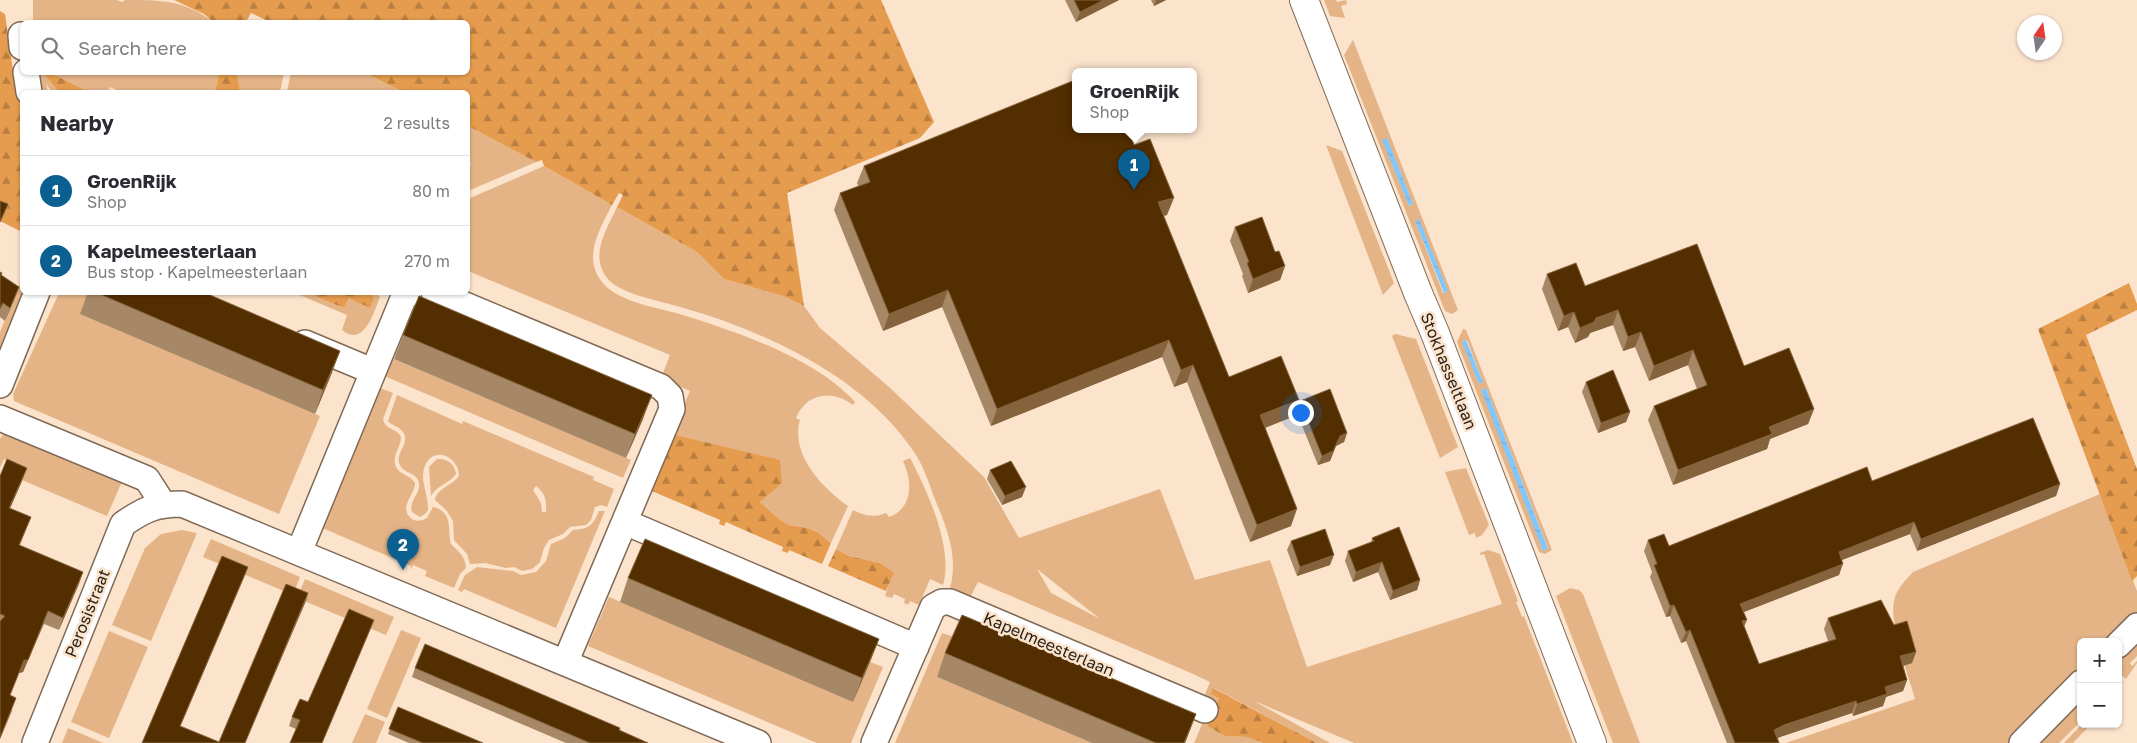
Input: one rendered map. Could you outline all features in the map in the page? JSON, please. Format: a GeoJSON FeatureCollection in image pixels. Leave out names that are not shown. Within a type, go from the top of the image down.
{"type":"FeatureCollection","features":[{"type":"Feature","properties":{"kind":"street","name":"Stokhasseltlaan"},"geometry":{"type":"LineString","coordinates":[[1304,0],[1592,743]]}},
{"type":"Feature","properties":{"kind":"street"},"geometry":{"type":"LineString","coordinates":[[26,75],[29,90]]}},
{"type":"Feature","properties":{"kind":"street"},"geometry":{"type":"LineString","coordinates":[[0,385],[36,295]]}},
{"type":"Feature","properties":{"kind":"street"},"geometry":{"type":"LineString","coordinates":[[299,552],[372,371],[403,298],[406,295]]}},
{"type":"Feature","properties":{"kind":"street"},"geometry":{"type":"LineString","coordinates":[[441,295],[661,387],[670,396],[672,409],[566,663]]}},
{"type":"Feature","properties":{"kind":"street"},"geometry":{"type":"LineString","coordinates":[[283,334],[372,371]]}},
{"type":"Feature","properties":{"kind":"street"},"geometry":{"type":"LineString","coordinates":[[0,418],[147,479],[163,504],[182,504],[758,743]]}},
{"type":"Feature","properties":{"kind":"street","name":"Perosistraat"},"geometry":{"type":"LineString","coordinates":[[34,743],[123,524],[145,510],[163,504]]}},
{"type":"Feature","properties":{"kind":"street"},"geometry":{"type":"LineString","coordinates":[[625,522],[916,647]]}},
{"type":"Feature","properties":{"kind":"street","name":"Kapelmeesterlaan"},"geometry":{"type":"LineString","coordinates":[[874,743],[933,607],[942,602],[950,602],[1205,710]]}},
{"type":"Feature","properties":{"kind":"street"},"geometry":{"type":"LineString","coordinates":[[2122,641],[2137,626]]}},
{"type":"Feature","properties":{"kind":"street"},"geometry":{"type":"LineString","coordinates":[[2022,743],[2077,687]]}},
{"type":"Feature","properties":{"kind":"shaded area"},"geometry":{"type":"Polygon","coordinates":[[[33,0],[117,0],[122,2],[125,0],[150,0],[182,5],[210,20],[33,20],[33,0]]]}},
{"type":"Feature","properties":{"kind":"shaded area"},"geometry":{"type":"Polygon","coordinates":[[[1324,0],[1336,0],[1337,2],[1346,0],[1347,4],[1341,6],[1345,18],[1330,16],[1324,0]]]}},
{"type":"Feature","properties":{"kind":"shaded area"},"geometry":{"type":"Polygon","coordinates":[[[1353,40],[1458,310],[1452,314],[1445,311],[1344,55],[1353,40]],[[1387,139],[1383,141],[1409,206],[1413,204],[1387,139]],[[1415,221],[1443,293],[1447,292],[1415,221]]]}},
{"type":"Feature","properties":{"kind":"shaded area"},"geometry":{"type":"Polygon","coordinates":[[[38,75],[45,75],[57,90],[50,90],[46,84],[48,90],[42,90],[38,75]]]}},
{"type":"Feature","properties":{"kind":"shaded area"},"geometry":{"type":"Polygon","coordinates":[[[55,75],[219,75],[215,90],[117,90],[110,87],[108,90],[85,90],[55,75]]]}},
{"type":"Feature","properties":{"kind":"shaded area"},"geometry":{"type":"Polygon","coordinates":[[[237,75],[284,75],[280,90],[240,90],[237,75]]]}},
{"type":"Feature","properties":{"kind":"shaded area"},"geometry":{"type":"Polygon","coordinates":[[[290,75],[369,75],[399,90],[287,90],[290,75]]]}},
{"type":"Feature","properties":{"kind":"shaded area"},"geometry":{"type":"Polygon","coordinates":[[[470,127],[536,162],[470,190],[470,127]]]}},
{"type":"Feature","properties":{"kind":"shaded area"},"geometry":{"type":"Polygon","coordinates":[[[1326,145],[1342,151],[1394,283],[1383,295],[1326,145]]]}},
{"type":"Feature","properties":{"kind":"shaded area"},"geometry":{"type":"Polygon","coordinates":[[[544,166],[612,205],[598,233],[593,253],[593,263],[596,272],[609,289],[629,300],[707,323],[776,349],[820,373],[855,402],[853,405],[837,397],[820,396],[806,403],[796,418],[800,420],[798,433],[800,445],[810,469],[828,490],[848,506],[831,543],[819,533],[808,528],[789,525],[779,519],[760,502],[671,434],[690,391],[661,378],[670,355],[470,272],[470,198],[544,166]]]}},
{"type":"Feature","properties":{"kind":"shaded area"},"geometry":{"type":"Polygon","coordinates":[[[617,207],[697,252],[724,279],[783,296],[804,306],[820,328],[889,387],[984,477],[1019,538],[1160,489],[1195,580],[1270,560],[1307,667],[1502,604],[1484,554],[1480,555],[1480,553],[1488,550],[1500,554],[1518,601],[1516,602],[1522,617],[1524,616],[1573,743],[1354,743],[1254,701],[1330,743],[1317,743],[1214,688],[1219,698],[1207,726],[1225,736],[1247,737],[1263,743],[1194,743],[1212,701],[1204,697],[1210,682],[978,582],[971,596],[950,588],[953,564],[950,541],[928,481],[916,455],[896,428],[872,404],[844,382],[815,363],[751,331],[719,319],[632,293],[613,284],[602,269],[600,251],[605,233],[617,207]],[[1037,569],[1051,593],[1100,619],[1037,569]]]}},
{"type":"Feature","properties":{"kind":"shaded area"},"geometry":{"type":"Polygon","coordinates":[[[20,284],[20,295],[32,295],[0,367],[0,332],[20,284]]]}},
{"type":"Feature","properties":{"kind":"shaded area"},"geometry":{"type":"Polygon","coordinates":[[[58,295],[89,295],[81,314],[320,416],[279,514],[14,401],[13,394],[58,295]]]}},
{"type":"Feature","properties":{"kind":"shaded area"},"geometry":{"type":"Polygon","coordinates":[[[300,295],[312,295],[344,308],[349,298],[374,298],[372,295],[380,297],[367,326],[356,335],[342,330],[347,315],[300,295]]]}},
{"type":"Feature","properties":{"kind":"shaded area"},"geometry":{"type":"Polygon","coordinates":[[[1463,329],[1466,330],[1552,550],[1545,554],[1539,552],[1457,342],[1463,329]],[[1467,340],[1463,341],[1479,384],[1483,382],[1467,340]],[[1486,388],[1482,390],[1548,549],[1548,548],[1486,388]]]}},
{"type":"Feature","properties":{"kind":"shaded area"},"geometry":{"type":"Polygon","coordinates":[[[1395,334],[1416,339],[1458,447],[1440,458],[1392,336],[1395,334]]]}},
{"type":"Feature","properties":{"kind":"shaded area"},"geometry":{"type":"Polygon","coordinates":[[[389,357],[631,460],[623,478],[382,375],[389,357]]]}},
{"type":"Feature","properties":{"kind":"shaded area"},"geometry":{"type":"Polygon","coordinates":[[[380,388],[393,393],[383,419],[386,425],[401,437],[395,458],[396,466],[398,470],[415,483],[406,506],[408,515],[416,521],[420,521],[427,518],[433,507],[440,509],[447,517],[451,544],[464,560],[466,568],[460,574],[454,588],[425,576],[427,571],[413,565],[411,570],[411,566],[320,527],[380,388]]]}},
{"type":"Feature","properties":{"kind":"shaded area"},"geometry":{"type":"Polygon","coordinates":[[[397,395],[462,424],[463,421],[594,477],[593,480],[614,489],[607,507],[601,505],[595,507],[591,520],[586,525],[570,527],[563,534],[549,540],[544,548],[540,562],[532,569],[522,571],[514,567],[506,568],[485,563],[470,564],[467,554],[454,540],[453,521],[447,511],[435,500],[442,490],[459,476],[455,463],[445,456],[439,455],[429,460],[423,471],[428,510],[420,517],[412,512],[412,504],[419,487],[418,479],[400,465],[399,456],[404,445],[405,436],[398,427],[388,421],[397,395]],[[536,486],[533,490],[541,503],[542,512],[546,512],[545,497],[536,486]]]}},
{"type":"Feature","properties":{"kind":"shaded area"},"geometry":{"type":"Polygon","coordinates":[[[5,431],[124,477],[107,516],[3,472],[13,463],[4,459],[0,468],[0,439],[5,431]]]}},
{"type":"Feature","properties":{"kind":"shaded area"},"geometry":{"type":"Polygon","coordinates":[[[910,458],[931,503],[942,537],[945,554],[943,585],[930,579],[919,605],[910,601],[908,605],[904,603],[905,599],[894,594],[892,598],[885,596],[893,573],[880,563],[849,556],[836,549],[853,510],[869,516],[886,513],[889,517],[903,507],[909,493],[909,485],[903,461],[910,458]]]}},
{"type":"Feature","properties":{"kind":"shaded area"},"geometry":{"type":"Polygon","coordinates":[[[437,459],[450,462],[456,474],[436,489],[431,496],[429,467],[437,459]]]}},
{"type":"Feature","properties":{"kind":"shaded area"},"geometry":{"type":"Polygon","coordinates":[[[1466,468],[1489,525],[1482,535],[1476,538],[1475,533],[1469,535],[1445,472],[1466,468]]]}},
{"type":"Feature","properties":{"kind":"shaded area"},"geometry":{"type":"Polygon","coordinates":[[[2100,494],[2137,591],[2137,613],[2113,638],[2077,638],[2077,674],[2010,743],[1786,743],[1915,699],[1897,636],[1893,611],[1897,593],[1913,572],[2100,494]]]}},
{"type":"Feature","properties":{"kind":"shaded area"},"geometry":{"type":"Polygon","coordinates":[[[599,511],[605,511],[556,628],[464,589],[462,592],[458,590],[465,575],[477,567],[513,571],[521,575],[536,572],[546,561],[551,544],[565,538],[573,530],[589,526],[595,520],[599,511]]]}},
{"type":"Feature","properties":{"kind":"shaded area"},"geometry":{"type":"Polygon","coordinates":[[[182,530],[197,533],[151,641],[112,625],[145,548],[161,534],[182,530]]]}},
{"type":"Feature","properties":{"kind":"shaded area"},"geometry":{"type":"Polygon","coordinates":[[[211,539],[300,577],[293,595],[203,557],[211,539]]]}},
{"type":"Feature","properties":{"kind":"shaded area"},"geometry":{"type":"Polygon","coordinates":[[[305,579],[394,617],[386,635],[297,598],[305,579]]]}},
{"type":"Feature","properties":{"kind":"shaded area"},"geometry":{"type":"Polygon","coordinates":[[[1570,588],[1579,590],[1583,594],[1640,743],[1613,743],[1556,596],[1570,588]]]}},
{"type":"Feature","properties":{"kind":"shaded area"},"geometry":{"type":"Polygon","coordinates":[[[609,597],[853,701],[870,662],[883,667],[851,743],[817,743],[588,646],[609,597]]]}},
{"type":"Feature","properties":{"kind":"shaded area"},"geometry":{"type":"Polygon","coordinates":[[[401,630],[421,638],[387,718],[367,709],[401,630]]]}},
{"type":"Feature","properties":{"kind":"shaded area"},"geometry":{"type":"Polygon","coordinates":[[[109,631],[148,647],[109,738],[71,722],[109,631]]]}},
{"type":"Feature","properties":{"kind":"shaded area"},"geometry":{"type":"Polygon","coordinates":[[[942,633],[954,637],[937,677],[1092,743],[895,743],[942,633]]]}},
{"type":"Feature","properties":{"kind":"shaded area"},"geometry":{"type":"Polygon","coordinates":[[[2137,636],[2137,656],[2130,663],[2132,666],[2137,661],[2137,663],[2126,679],[2122,676],[2122,651],[2137,636]]]}},
{"type":"Feature","properties":{"kind":"shaded area"},"geometry":{"type":"Polygon","coordinates":[[[2077,698],[2077,725],[2059,743],[2033,743],[2077,698]]]}},
{"type":"Feature","properties":{"kind":"shaded area"},"geometry":{"type":"Polygon","coordinates":[[[365,714],[385,722],[376,743],[352,743],[365,714]]]}},
{"type":"Feature","properties":{"kind":"shaded area"},"geometry":{"type":"Polygon","coordinates":[[[68,728],[103,743],[62,743],[68,728]]]}},
{"type":"Feature","properties":{"kind":"shaded area"},"geometry":{"type":"Polygon","coordinates":[[[2078,728],[2087,728],[2073,743],[2064,743],[2078,728]]]}},
{"type":"Feature","properties":{"kind":"green space"},"geometry":{"type":"Polygon","coordinates":[[[174,0],[881,0],[934,122],[920,138],[787,193],[804,306],[783,296],[724,279],[697,252],[617,207],[623,195],[619,193],[612,205],[544,166],[542,160],[536,162],[470,127],[470,90],[399,90],[369,75],[470,75],[470,20],[266,20],[251,13],[247,20],[211,20],[204,14],[174,0]]]}},
{"type":"Feature","properties":{"kind":"green space"},"geometry":{"type":"Polygon","coordinates":[[[0,11],[5,14],[15,85],[20,99],[20,231],[0,221],[0,11]]]}},
{"type":"Feature","properties":{"kind":"green space"},"geometry":{"type":"Polygon","coordinates":[[[45,75],[55,75],[85,90],[57,90],[45,75]]]}},
{"type":"Feature","properties":{"kind":"green space"},"geometry":{"type":"Polygon","coordinates":[[[219,75],[237,75],[240,90],[215,90],[219,75]]]}},
{"type":"Feature","properties":{"kind":"green space"},"geometry":{"type":"Polygon","coordinates":[[[2129,283],[2137,304],[2137,310],[2086,335],[2137,469],[2137,576],[2132,581],[2038,329],[2129,283]]]}},
{"type":"Feature","properties":{"kind":"green space"},"geometry":{"type":"Polygon","coordinates":[[[312,295],[372,295],[374,298],[370,308],[349,298],[344,308],[312,295]]]}},
{"type":"Feature","properties":{"kind":"green space"},"geometry":{"type":"Polygon","coordinates":[[[671,434],[780,460],[782,483],[760,502],[779,519],[789,525],[808,528],[819,533],[831,543],[822,564],[789,550],[788,553],[782,551],[783,547],[726,522],[724,526],[719,524],[720,520],[647,489],[671,434]]]}},
{"type":"Feature","properties":{"kind":"green space"},"geometry":{"type":"Polygon","coordinates":[[[836,549],[849,556],[880,563],[894,573],[886,591],[828,566],[836,549]]]}},
{"type":"Feature","properties":{"kind":"green space"},"geometry":{"type":"Polygon","coordinates":[[[1213,688],[1317,743],[1263,743],[1247,737],[1225,736],[1207,726],[1219,698],[1211,694],[1213,688]]]}},
{"type":"Feature","properties":{"kind":"water"},"geometry":{"type":"Polygon","coordinates":[[[1387,138],[1413,204],[1409,206],[1382,140],[1387,138]]]}},
{"type":"Feature","properties":{"kind":"water"},"geometry":{"type":"Polygon","coordinates":[[[1419,219],[1448,291],[1444,293],[1415,221],[1419,219]]]}},
{"type":"Feature","properties":{"kind":"water"},"geometry":{"type":"Polygon","coordinates":[[[1466,340],[1483,382],[1479,384],[1462,342],[1466,340]]]}},
{"type":"Feature","properties":{"kind":"water"},"geometry":{"type":"Polygon","coordinates":[[[1486,388],[1548,549],[1543,551],[1481,390],[1486,388]]]}},
{"type":"Feature","properties":{"kind":"building"},"geometry":{"type":"Polygon","coordinates":[[[1074,0],[1104,0],[1080,12],[1074,0]]]}},
{"type":"Feature","properties":{"kind":"building"},"geometry":{"type":"Polygon","coordinates":[[[1072,81],[1072,133],[1130,133],[1134,145],[1150,139],[1174,198],[1158,202],[1229,377],[1281,356],[1299,400],[1260,415],[1297,509],[1257,525],[1193,365],[1181,370],[1169,340],[997,409],[948,290],[889,314],[840,193],[870,182],[864,166],[1072,81]]]}},
{"type":"Feature","properties":{"kind":"building"},"geometry":{"type":"Polygon","coordinates":[[[0,201],[8,204],[0,222],[0,201]]]}},
{"type":"Feature","properties":{"kind":"building"},"geometry":{"type":"Polygon","coordinates":[[[1262,217],[1275,252],[1279,251],[1285,266],[1253,279],[1247,263],[1249,262],[1235,227],[1262,217]]]}},
{"type":"Feature","properties":{"kind":"building"},"geometry":{"type":"Polygon","coordinates":[[[1697,244],[1744,366],[1789,348],[1814,409],[1769,427],[1772,434],[1678,470],[1654,406],[1707,385],[1693,350],[1654,366],[1641,332],[1628,337],[1618,310],[1596,318],[1594,322],[1580,328],[1574,312],[1564,316],[1547,274],[1576,263],[1585,286],[1697,244]]]}},
{"type":"Feature","properties":{"kind":"building"},"geometry":{"type":"Polygon","coordinates":[[[0,272],[2,273],[1,275],[19,287],[10,308],[3,303],[0,309],[0,272]]]}},
{"type":"Feature","properties":{"kind":"building"},"geometry":{"type":"Polygon","coordinates":[[[102,295],[210,295],[340,351],[323,390],[102,295]]]}},
{"type":"Feature","properties":{"kind":"building"},"geometry":{"type":"Polygon","coordinates":[[[419,296],[652,395],[635,434],[403,335],[419,296]]]}},
{"type":"Feature","properties":{"kind":"building"},"geometry":{"type":"Polygon","coordinates":[[[1613,370],[1630,412],[1601,423],[1586,382],[1613,370]]]}},
{"type":"Feature","properties":{"kind":"building"},"geometry":{"type":"Polygon","coordinates":[[[1330,389],[1347,433],[1340,436],[1333,451],[1322,456],[1300,401],[1330,389]]]}},
{"type":"Feature","properties":{"kind":"building"},"geometry":{"type":"Polygon","coordinates":[[[2033,418],[2060,484],[1921,539],[1914,522],[1839,552],[1843,564],[1740,604],[1747,620],[1742,621],[1759,664],[1836,639],[1828,618],[1881,600],[1894,625],[1907,621],[1916,652],[1900,656],[1907,680],[1885,687],[1887,694],[1857,704],[1856,701],[1784,725],[1774,730],[1779,743],[1735,743],[1690,630],[1686,632],[1674,605],[1670,606],[1654,565],[1657,564],[1648,540],[1664,534],[1669,546],[1867,467],[1872,481],[2033,418]]]}},
{"type":"Feature","properties":{"kind":"building"},"geometry":{"type":"Polygon","coordinates":[[[7,459],[27,468],[9,508],[31,517],[19,545],[83,572],[63,618],[48,611],[28,660],[24,660],[10,695],[16,698],[0,738],[0,621],[5,616],[0,614],[0,476],[7,459]]]}},
{"type":"Feature","properties":{"kind":"building"},"geometry":{"type":"Polygon","coordinates":[[[1011,461],[1026,487],[1005,496],[990,470],[1011,461]]]}},
{"type":"Feature","properties":{"kind":"building"},"geometry":{"type":"Polygon","coordinates":[[[1399,527],[1420,580],[1393,591],[1382,562],[1356,572],[1348,551],[1374,541],[1372,538],[1399,527]]]}},
{"type":"Feature","properties":{"kind":"building"},"geometry":{"type":"Polygon","coordinates":[[[1325,529],[1334,555],[1300,567],[1291,541],[1325,529]]]}},
{"type":"Feature","properties":{"kind":"building"},"geometry":{"type":"Polygon","coordinates":[[[645,539],[879,639],[862,678],[628,578],[645,539]]]}},
{"type":"Feature","properties":{"kind":"building"},"geometry":{"type":"Polygon","coordinates":[[[222,556],[248,567],[180,726],[219,742],[286,584],[308,593],[245,743],[142,743],[222,556]]]}},
{"type":"Feature","properties":{"kind":"building"},"geometry":{"type":"Polygon","coordinates":[[[349,609],[374,620],[322,743],[290,743],[300,720],[292,717],[300,699],[308,702],[349,609]]]}},
{"type":"Feature","properties":{"kind":"building"},"geometry":{"type":"Polygon","coordinates":[[[962,615],[1196,714],[1184,743],[1156,743],[945,653],[962,615]]]}},
{"type":"Feature","properties":{"kind":"building"},"geometry":{"type":"Polygon","coordinates":[[[425,644],[620,728],[619,730],[648,743],[590,743],[415,668],[425,644]]]}},
{"type":"Feature","properties":{"kind":"building"},"geometry":{"type":"Polygon","coordinates":[[[398,707],[483,743],[423,743],[389,729],[398,707]]]}},
{"type":"Feature","properties":{"kind":"place","name":"GroenRijk"},"geometry":{"type":"Point","coordinates":[1134,190]}},
{"type":"Feature","properties":{"kind":"place","name":"Kapelmeesterlaan"},"geometry":{"type":"Point","coordinates":[403,570]}}]}
